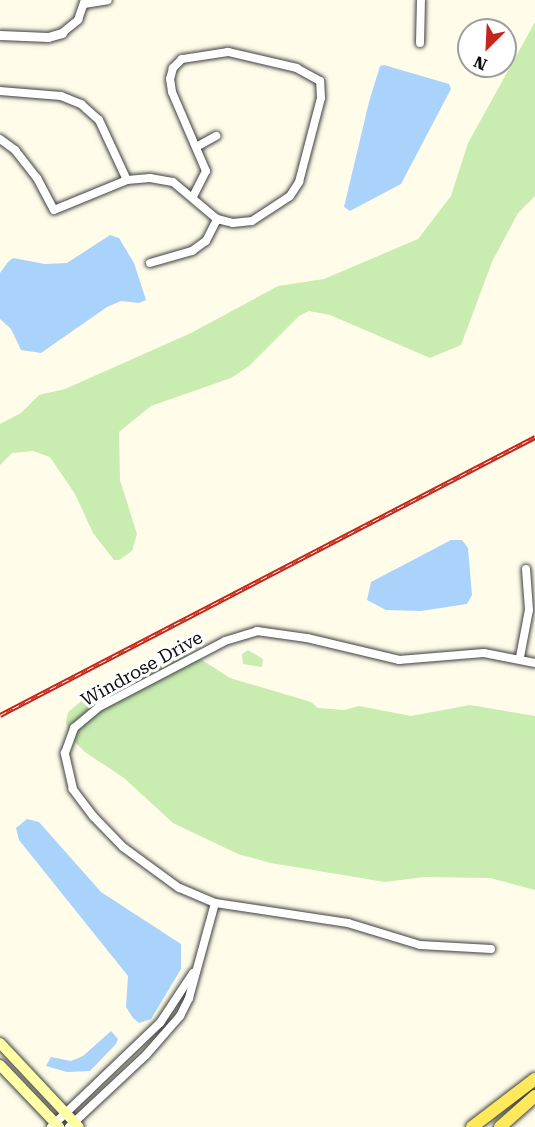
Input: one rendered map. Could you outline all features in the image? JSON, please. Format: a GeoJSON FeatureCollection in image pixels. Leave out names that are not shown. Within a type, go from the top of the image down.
{"type":"FeatureCollection","features":[{"type":"Feature","properties":{"kind":"main road"},"geometry":{"type":"LineString","coordinates":[[0,1043],[66,1113],[74,1125]]}},
{"type":"Feature","properties":{"kind":"main road"},"geometry":{"type":"LineString","coordinates":[[0,1065],[55,1126]]}},
{"type":"Feature","properties":{"kind":"main road"},"geometry":{"type":"LineString","coordinates":[[472,1127],[535,1079]]}},
{"type":"Feature","properties":{"kind":"main road"},"geometry":{"type":"LineString","coordinates":[[500,1127],[535,1096]]}},
{"type":"Feature","properties":{"kind":"street"},"geometry":{"type":"LineString","coordinates":[[0,35],[48,38],[62,33],[78,20],[84,2],[108,0]]}},
{"type":"Feature","properties":{"kind":"street"},"geometry":{"type":"LineString","coordinates":[[420,0],[420,43]]}},
{"type":"Feature","properties":{"kind":"street"},"geometry":{"type":"LineString","coordinates":[[0,139],[15,150],[37,178],[54,210],[127,180],[150,178],[173,182],[193,196],[217,219],[233,223],[252,221],[290,196],[303,170],[321,98],[320,81],[310,72],[240,54],[182,59],[173,68],[170,79],[206,171],[193,196]]}},
{"type":"Feature","properties":{"kind":"street"},"geometry":{"type":"LineString","coordinates":[[0,91],[61,96],[81,104],[99,120],[127,180]]}},
{"type":"Feature","properties":{"kind":"street"},"geometry":{"type":"LineString","coordinates":[[198,146],[216,136]]}},
{"type":"Feature","properties":{"kind":"street"},"geometry":{"type":"LineString","coordinates":[[150,263],[192,251],[206,241],[217,219]]}},
{"type":"Feature","properties":{"kind":"street"},"geometry":{"type":"LineString","coordinates":[[520,657],[529,610],[526,569]]}},
{"type":"Feature","properties":{"kind":"street","name":"Windrose Drive"},"geometry":{"type":"LineString","coordinates":[[490,949],[420,945],[348,923],[215,903],[153,872],[93,816],[73,789],[65,753],[83,718],[225,641],[257,631],[307,638],[399,660],[466,653],[520,657],[535,663]]}},
{"type":"Feature","properties":{"kind":"street"},"geometry":{"type":"LineString","coordinates":[[74,1125],[146,1055],[180,1016],[189,998],[215,903]]}},
{"type":"Feature","properties":{"kind":"street"},"geometry":{"type":"LineString","coordinates":[[55,1126],[138,1046],[179,999],[196,966]]}},
{"type":"Feature","properties":{"kind":"street"},"geometry":{"type":"LineString","coordinates":[[138,1046],[146,1055]]}},
{"type":"Feature","properties":{"kind":"green space"},"geometry":{"type":"Polygon","coordinates":[[[535,22],[535,196],[518,213],[492,262],[461,345],[430,358],[330,315],[309,311],[299,316],[249,366],[231,378],[151,406],[119,432],[120,480],[137,534],[132,551],[119,560],[114,560],[93,533],[75,494],[50,457],[33,451],[12,453],[0,465],[0,424],[21,413],[39,395],[65,389],[191,333],[278,286],[324,279],[418,239],[451,196],[468,143],[504,78],[517,78],[517,55],[535,22]]]}},
{"type":"Feature","properties":{"kind":"green space"},"geometry":{"type":"Polygon","coordinates":[[[248,650],[263,659],[262,667],[243,664],[242,654],[248,650]]]}},
{"type":"Feature","properties":{"kind":"green space"},"geometry":{"type":"Polygon","coordinates":[[[183,655],[202,660],[230,678],[311,702],[318,708],[344,710],[359,706],[411,716],[470,705],[535,716],[535,890],[490,878],[424,877],[385,882],[271,863],[238,854],[173,823],[124,778],[85,752],[71,738],[66,722],[68,712],[83,700],[117,693],[132,679],[183,655]]]}},
{"type":"Feature","properties":{"kind":"water"},"geometry":{"type":"Polygon","coordinates":[[[384,65],[449,84],[451,89],[401,184],[350,211],[344,207],[369,102],[380,66],[384,65]]]}},
{"type":"Feature","properties":{"kind":"water"},"geometry":{"type":"Polygon","coordinates":[[[110,235],[119,238],[134,263],[146,300],[139,303],[121,301],[107,307],[41,353],[21,350],[11,329],[0,319],[0,273],[8,262],[13,258],[45,264],[67,263],[110,235]]]}},
{"type":"Feature","properties":{"kind":"water"},"geometry":{"type":"Polygon","coordinates":[[[451,540],[462,540],[468,548],[472,595],[467,604],[421,611],[386,610],[367,600],[371,582],[451,540]]]}},
{"type":"Feature","properties":{"kind":"water"},"geometry":{"type":"Polygon","coordinates":[[[27,819],[39,822],[101,892],[181,944],[181,969],[151,1019],[139,1023],[133,1018],[126,1007],[128,976],[19,840],[16,828],[27,819]]]}},
{"type":"Feature","properties":{"kind":"water"},"geometry":{"type":"Polygon","coordinates":[[[111,1031],[118,1039],[116,1044],[90,1071],[67,1072],[46,1066],[51,1057],[71,1061],[83,1056],[111,1031]]]}},
{"type":"Feature","properties":{"kind":"railway"},"geometry":{"type":"LineString","coordinates":[[0,715],[535,437]]}}]}
